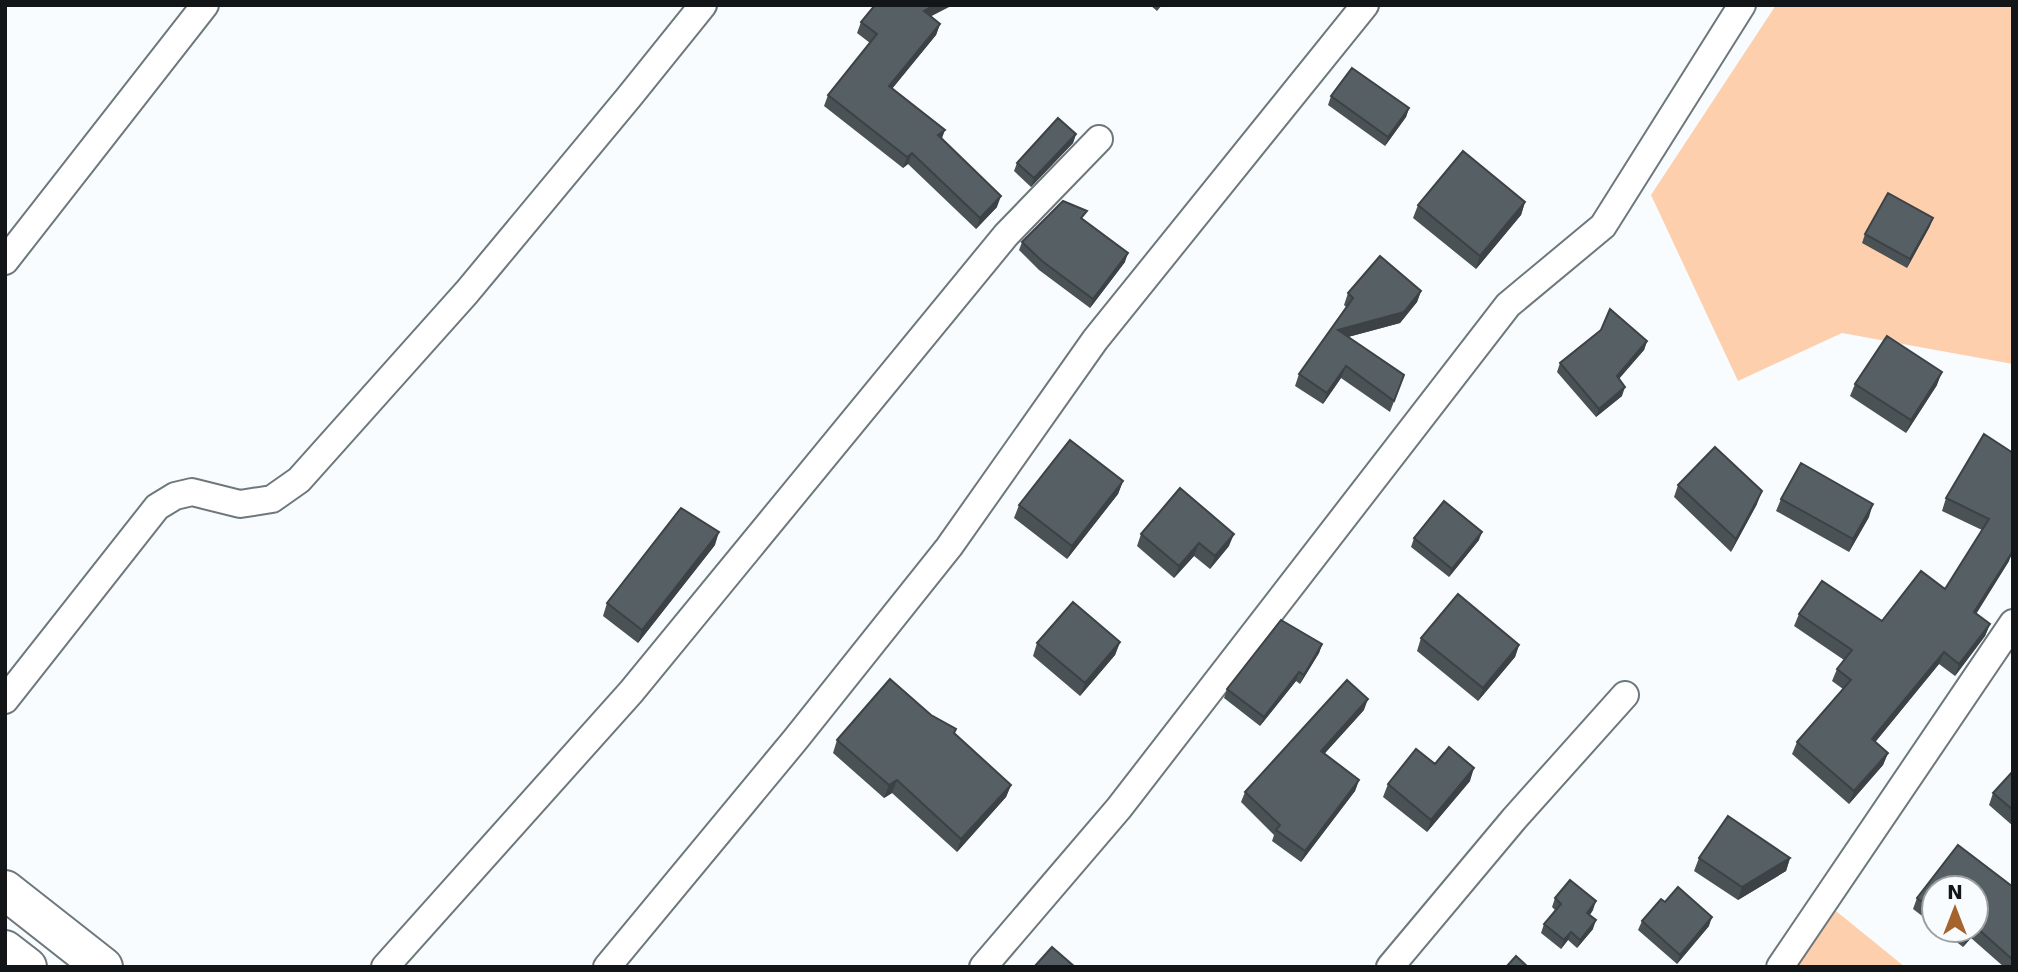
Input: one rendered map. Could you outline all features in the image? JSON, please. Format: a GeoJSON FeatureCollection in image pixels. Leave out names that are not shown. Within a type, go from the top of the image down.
{"type":"FeatureCollection","features":[{"type":"Feature","properties":{"kind":"highway"},"geometry":{"type":"LineString","coordinates":[[5,890],[103,967]]}},
{"type":"Feature","properties":{"kind":"highway"},"geometry":{"type":"LineString","coordinates":[[5,950],[27,967]]}},
{"type":"Feature","properties":{"kind":"street"},"geometry":{"type":"LineString","coordinates":[[5,261],[205,5]]}},
{"type":"Feature","properties":{"kind":"street"},"geometry":{"type":"LineString","coordinates":[[5,700],[157,507],[175,496],[192,492],[240,504],[272,499],[299,480],[467,292],[703,5]]}},
{"type":"Feature","properties":{"kind":"street"},"geometry":{"type":"LineString","coordinates":[[607,967],[942,557],[1095,340],[1365,5]]}},
{"type":"Feature","properties":{"kind":"street"},"geometry":{"type":"LineString","coordinates":[[983,967],[1119,808],[1508,305],[1603,226],[1742,5]]}},
{"type":"Feature","properties":{"kind":"street"},"geometry":{"type":"LineString","coordinates":[[386,967],[631,692],[1006,235],[1099,139]]}},
{"type":"Feature","properties":{"kind":"street"},"geometry":{"type":"LineString","coordinates":[[1780,967],[2013,623]]}},
{"type":"Feature","properties":{"kind":"street"},"geometry":{"type":"LineString","coordinates":[[1391,967],[1514,819],[1625,695]]}},
{"type":"Feature","properties":{"kind":"shaded area"},"geometry":{"type":"Polygon","coordinates":[[[1776,5],[2013,5],[2013,364],[1842,333],[1738,381],[1651,195],[1776,5]]]}},
{"type":"Feature","properties":{"kind":"shaded area"},"geometry":{"type":"Polygon","coordinates":[[[1836,911],[1905,967],[1797,967],[1836,911]]]}},
{"type":"Feature","properties":{"kind":"building"},"geometry":{"type":"Polygon","coordinates":[[[875,5],[935,5],[924,11],[940,24],[889,86],[945,130],[938,135],[1001,196],[980,218],[912,153],[907,157],[828,95],[877,34],[861,22],[875,5]]]}},
{"type":"Feature","properties":{"kind":"building"},"geometry":{"type":"Polygon","coordinates":[[[1352,68],[1409,108],[1388,137],[1331,96],[1352,68]]]}},
{"type":"Feature","properties":{"kind":"building"},"geometry":{"type":"Polygon","coordinates":[[[1058,118],[1076,134],[1034,178],[1017,163],[1058,118]]]}},
{"type":"Feature","properties":{"kind":"building"},"geometry":{"type":"Polygon","coordinates":[[[1463,151],[1525,202],[1480,256],[1418,205],[1463,151]]]}},
{"type":"Feature","properties":{"kind":"building"},"geometry":{"type":"Polygon","coordinates":[[[1888,193],[1933,218],[1910,259],[1865,234],[1888,193]]]}},
{"type":"Feature","properties":{"kind":"building"},"geometry":{"type":"Polygon","coordinates":[[[1063,201],[1087,211],[1081,218],[1128,253],[1093,299],[1042,261],[1022,242],[1063,201]]]}},
{"type":"Feature","properties":{"kind":"building"},"geometry":{"type":"Polygon","coordinates":[[[1380,256],[1421,291],[1404,312],[1338,330],[1404,375],[1394,401],[1346,366],[1327,393],[1299,374],[1353,298],[1348,293],[1380,256]]]}},
{"type":"Feature","properties":{"kind":"building"},"geometry":{"type":"Polygon","coordinates":[[[1610,309],[1647,341],[1617,376],[1625,387],[1599,409],[1560,363],[1601,330],[1610,309]]]}},
{"type":"Feature","properties":{"kind":"building"},"geometry":{"type":"Polygon","coordinates":[[[1887,336],[1942,372],[1911,420],[1855,384],[1887,336]]]}},
{"type":"Feature","properties":{"kind":"building"},"geometry":{"type":"Polygon","coordinates":[[[1984,434],[2013,453],[2013,551],[1974,612],[1990,624],[1959,664],[1944,652],[1872,739],[1888,753],[1854,791],[1797,742],[1851,680],[1837,669],[1852,650],[1799,614],[1822,581],[1882,621],[1921,571],[1945,589],[1989,519],[1946,498],[1984,434]]]}},
{"type":"Feature","properties":{"kind":"building"},"geometry":{"type":"Polygon","coordinates":[[[1070,440],[1123,481],[1072,546],[1019,505],[1070,440]]]}},
{"type":"Feature","properties":{"kind":"building"},"geometry":{"type":"Polygon","coordinates":[[[1715,447],[1762,491],[1736,539],[1678,485],[1715,447]]]}},
{"type":"Feature","properties":{"kind":"building"},"geometry":{"type":"Polygon","coordinates":[[[1801,463],[1873,504],[1853,539],[1781,499],[1801,463]]]}},
{"type":"Feature","properties":{"kind":"building"},"geometry":{"type":"Polygon","coordinates":[[[1180,488],[1234,534],[1215,556],[1199,543],[1179,566],[1141,534],[1180,488]]]}},
{"type":"Feature","properties":{"kind":"building"},"geometry":{"type":"Polygon","coordinates":[[[1444,501],[1482,532],[1452,569],[1414,538],[1444,501]]]}},
{"type":"Feature","properties":{"kind":"building"},"geometry":{"type":"Polygon","coordinates":[[[681,508],[719,532],[642,630],[607,603],[681,508]]]}},
{"type":"Feature","properties":{"kind":"building"},"geometry":{"type":"Polygon","coordinates":[[[1458,594],[1519,645],[1483,688],[1421,638],[1458,594]]]}},
{"type":"Feature","properties":{"kind":"building"},"geometry":{"type":"Polygon","coordinates":[[[1073,602],[1120,642],[1085,683],[1037,643],[1073,602]]]}},
{"type":"Feature","properties":{"kind":"building"},"geometry":{"type":"Polygon","coordinates":[[[1281,620],[1322,644],[1304,675],[1299,672],[1264,717],[1227,689],[1281,620]]]}},
{"type":"Feature","properties":{"kind":"building"},"geometry":{"type":"Polygon","coordinates":[[[890,679],[931,715],[956,729],[954,733],[1011,785],[961,839],[897,780],[889,785],[837,740],[890,679]]]}},
{"type":"Feature","properties":{"kind":"building"},"geometry":{"type":"Polygon","coordinates":[[[1347,680],[1368,699],[1321,751],[1359,780],[1305,851],[1276,830],[1280,825],[1245,792],[1347,680]]]}},
{"type":"Feature","properties":{"kind":"building"},"geometry":{"type":"Polygon","coordinates":[[[1449,747],[1474,768],[1431,820],[1388,784],[1416,749],[1435,764],[1449,747]]]}},
{"type":"Feature","properties":{"kind":"building"},"geometry":{"type":"Polygon","coordinates":[[[2013,771],[2013,810],[1993,793],[2013,771]]]}},
{"type":"Feature","properties":{"kind":"building"},"geometry":{"type":"Polygon","coordinates":[[[1728,816],[1790,858],[1742,887],[1699,858],[1728,816]]]}},
{"type":"Feature","properties":{"kind":"building"},"geometry":{"type":"Polygon","coordinates":[[[1958,845],[2013,887],[2013,960],[1990,939],[1990,874],[1936,874],[1958,845]]]}},
{"type":"Feature","properties":{"kind":"building"},"geometry":{"type":"Polygon","coordinates":[[[1570,880],[1596,901],[1587,913],[1596,920],[1580,940],[1571,932],[1564,940],[1544,924],[1561,904],[1555,898],[1570,880]]]}},
{"type":"Feature","properties":{"kind":"building"},"geometry":{"type":"Polygon","coordinates":[[[1678,887],[1712,917],[1680,955],[1642,921],[1661,899],[1665,902],[1678,887]]]}},
{"type":"Feature","properties":{"kind":"building"},"geometry":{"type":"Polygon","coordinates":[[[1052,947],[1075,967],[1034,967],[1052,947]]]}},
{"type":"Feature","properties":{"kind":"building"},"geometry":{"type":"Polygon","coordinates":[[[1516,956],[1528,967],[1506,967],[1516,956]]]}}]}
